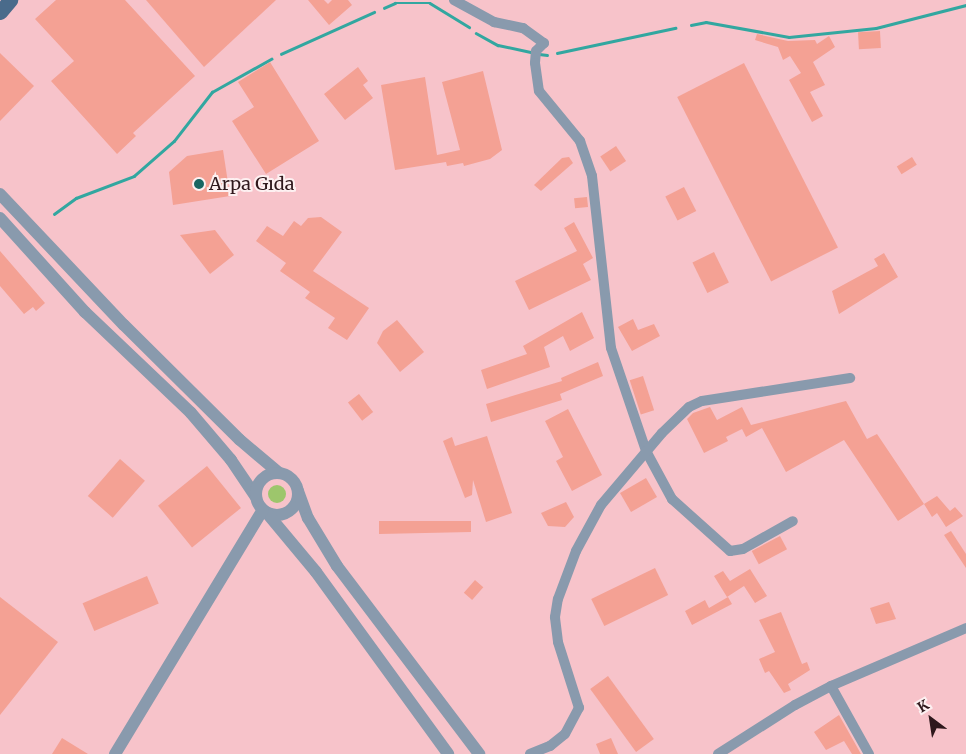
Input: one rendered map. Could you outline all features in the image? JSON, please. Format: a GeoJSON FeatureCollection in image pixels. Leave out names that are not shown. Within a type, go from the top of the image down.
{"type":"FeatureCollection","features":[{"type":"Feature","properties":{"kind":"main road"},"geometry":{"type":"LineString","coordinates":[[0,12],[10,0]]}},
{"type":"Feature","properties":{"kind":"street"},"geometry":{"type":"LineString","coordinates":[[454,0],[494,22],[523,28],[544,43],[536,51],[535,63],[539,91],[580,142],[592,176],[611,348],[646,451],[672,499],[730,551],[743,549],[794,521]]}},
{"type":"Feature","properties":{"kind":"street"},"geometry":{"type":"LineString","coordinates":[[0,194],[124,325],[240,440],[279,474],[288,477],[298,491],[308,518],[337,566],[479,754]]}},
{"type":"Feature","properties":{"kind":"street"},"geometry":{"type":"LineString","coordinates":[[0,218],[85,312],[191,413],[231,460],[265,511],[316,572],[448,754]]}},
{"type":"Feature","properties":{"kind":"street"},"geometry":{"type":"LineString","coordinates":[[533,753],[550,746],[565,734],[579,708],[558,642],[555,617],[558,599],[587,528],[646,451],[677,417],[702,400],[850,378]]}},
{"type":"Feature","properties":{"kind":"street"},"geometry":{"type":"LineString","coordinates":[[256,497],[262,480],[279,474]]}},
{"type":"Feature","properties":{"kind":"street"},"geometry":{"type":"LineString","coordinates":[[265,511],[279,515],[291,510],[298,491]]}},
{"type":"Feature","properties":{"kind":"street"},"geometry":{"type":"LineString","coordinates":[[115,754],[265,511]]}},
{"type":"Feature","properties":{"kind":"street"},"geometry":{"type":"LineString","coordinates":[[718,754],[795,705],[831,686],[966,628]]}},
{"type":"Feature","properties":{"kind":"street"},"geometry":{"type":"LineString","coordinates":[[831,686],[869,754]]}},
{"type":"Feature","properties":{"kind":"green space"},"geometry":{"type":"Polygon","coordinates":[[[273,485],[281,485],[286,490],[284,501],[273,503],[268,498],[268,490],[273,485]]]}},
{"type":"Feature","properties":{"kind":"building"},"geometry":{"type":"Polygon","coordinates":[[[56,0],[125,0],[195,76],[133,133],[136,136],[117,154],[51,81],[74,61],[35,19],[56,0]]]}},
{"type":"Feature","properties":{"kind":"building"},"geometry":{"type":"Polygon","coordinates":[[[146,0],[276,0],[204,67],[146,0]]]}},
{"type":"Feature","properties":{"kind":"building"},"geometry":{"type":"Polygon","coordinates":[[[308,0],[324,0],[328,4],[332,0],[348,0],[352,5],[329,25],[308,0]]]}},
{"type":"Feature","properties":{"kind":"building"},"geometry":{"type":"Polygon","coordinates":[[[880,31],[881,48],[859,49],[858,32],[880,31]]]}},
{"type":"Feature","properties":{"kind":"building"},"geometry":{"type":"Polygon","coordinates":[[[757,34],[788,41],[815,40],[817,44],[829,36],[835,47],[813,62],[825,85],[810,92],[823,116],[812,122],[789,80],[801,73],[790,56],[783,60],[778,47],[755,40],[757,34]]]}},
{"type":"Feature","properties":{"kind":"building"},"geometry":{"type":"Polygon","coordinates":[[[0,53],[34,86],[0,121],[0,53]]]}},
{"type":"Feature","properties":{"kind":"building"},"geometry":{"type":"Polygon","coordinates":[[[270,62],[319,141],[266,174],[232,121],[254,107],[238,82],[270,62]]]}},
{"type":"Feature","properties":{"kind":"building"},"geometry":{"type":"Polygon","coordinates":[[[744,63],[838,247],[771,281],[677,97],[744,63]]]}},
{"type":"Feature","properties":{"kind":"building"},"geometry":{"type":"Polygon","coordinates":[[[358,67],[368,81],[363,85],[373,98],[345,120],[324,94],[358,67]]]}},
{"type":"Feature","properties":{"kind":"building"},"geometry":{"type":"Polygon","coordinates":[[[483,71],[502,150],[490,159],[464,166],[463,163],[447,166],[446,162],[395,170],[381,85],[425,77],[437,155],[460,150],[442,82],[483,71]]]}},
{"type":"Feature","properties":{"kind":"building"},"geometry":{"type":"Polygon","coordinates":[[[616,146],[626,161],[610,172],[600,157],[616,146]]]}},
{"type":"Feature","properties":{"kind":"building","name":"Arpa Gıda"},"geometry":{"type":"Polygon","coordinates":[[[223,150],[230,196],[173,205],[169,172],[187,156],[223,150]]]}},
{"type":"Feature","properties":{"kind":"building"},"geometry":{"type":"Polygon","coordinates":[[[569,157],[573,163],[541,191],[534,185],[562,158],[569,157]]]}},
{"type":"Feature","properties":{"kind":"building"},"geometry":{"type":"Polygon","coordinates":[[[912,157],[917,165],[902,174],[897,167],[912,157]]]}},
{"type":"Feature","properties":{"kind":"building"},"geometry":{"type":"Polygon","coordinates":[[[684,187],[696,211],[678,221],[665,197],[684,187]]]}},
{"type":"Feature","properties":{"kind":"building"},"geometry":{"type":"Polygon","coordinates":[[[587,197],[588,207],[575,208],[574,198],[587,197]]]}},
{"type":"Feature","properties":{"kind":"building"},"geometry":{"type":"Polygon","coordinates":[[[321,217],[342,232],[313,271],[369,308],[347,340],[328,328],[335,318],[305,298],[310,292],[280,271],[286,263],[256,241],[267,226],[283,236],[294,221],[301,226],[308,218],[321,217]]]}},
{"type":"Feature","properties":{"kind":"building"},"geometry":{"type":"Polygon","coordinates":[[[574,222],[593,258],[583,264],[591,280],[529,310],[515,281],[577,251],[564,228],[574,222]]]}},
{"type":"Feature","properties":{"kind":"building"},"geometry":{"type":"Polygon","coordinates":[[[215,230],[234,255],[210,274],[180,235],[215,230]]]}},
{"type":"Feature","properties":{"kind":"building"},"geometry":{"type":"Polygon","coordinates":[[[0,251],[45,303],[36,311],[33,307],[24,314],[0,286],[0,251]]]}},
{"type":"Feature","properties":{"kind":"building"},"geometry":{"type":"Polygon","coordinates":[[[714,252],[729,283],[707,293],[692,263],[714,252]]]}},
{"type":"Feature","properties":{"kind":"building"},"geometry":{"type":"Polygon","coordinates":[[[884,253],[898,277],[839,314],[832,291],[878,266],[874,259],[884,253]]]}},
{"type":"Feature","properties":{"kind":"building"},"geometry":{"type":"Polygon","coordinates":[[[582,312],[594,338],[570,351],[563,336],[544,347],[550,367],[487,389],[481,370],[527,354],[523,346],[582,312]]]}},
{"type":"Feature","properties":{"kind":"building"},"geometry":{"type":"Polygon","coordinates":[[[633,319],[638,330],[654,324],[660,336],[632,351],[618,327],[633,319]]]}},
{"type":"Feature","properties":{"kind":"building"},"geometry":{"type":"Polygon","coordinates":[[[397,320],[424,352],[400,372],[377,343],[383,331],[397,320]]]}},
{"type":"Feature","properties":{"kind":"building"},"geometry":{"type":"Polygon","coordinates":[[[598,362],[603,376],[560,394],[562,400],[491,422],[486,404],[562,381],[561,378],[598,362]]]}},
{"type":"Feature","properties":{"kind":"building"},"geometry":{"type":"Polygon","coordinates":[[[643,376],[654,410],[641,415],[630,380],[643,376]]]}},
{"type":"Feature","properties":{"kind":"building"},"geometry":{"type":"Polygon","coordinates":[[[359,394],[373,412],[362,421],[348,403],[359,394]]]}},
{"type":"Feature","properties":{"kind":"building"},"geometry":{"type":"Polygon","coordinates":[[[846,401],[867,439],[877,434],[924,504],[898,521],[844,440],[786,472],[762,428],[746,437],[742,429],[726,437],[728,441],[704,453],[687,419],[693,413],[710,407],[717,420],[742,407],[751,425],[846,401]]]}},
{"type":"Feature","properties":{"kind":"building"},"geometry":{"type":"Polygon","coordinates":[[[568,409],[602,475],[572,491],[556,461],[563,457],[545,421],[568,409]]]}},
{"type":"Feature","properties":{"kind":"building"},"geometry":{"type":"Polygon","coordinates":[[[487,436],[512,513],[486,522],[473,480],[472,495],[465,498],[443,441],[452,437],[455,446],[487,436]]]}},
{"type":"Feature","properties":{"kind":"building"},"geometry":{"type":"Polygon","coordinates":[[[120,459],[145,481],[113,518],[88,496],[120,459]]]}},
{"type":"Feature","properties":{"kind":"building"},"geometry":{"type":"Polygon","coordinates":[[[207,466],[241,508],[192,548],[158,506],[207,466]]]}},
{"type":"Feature","properties":{"kind":"building"},"geometry":{"type":"Polygon","coordinates":[[[646,478],[657,497],[631,512],[620,493],[646,478]]]}},
{"type":"Feature","properties":{"kind":"building"},"geometry":{"type":"Polygon","coordinates":[[[937,496],[950,511],[955,507],[963,516],[946,527],[937,513],[932,517],[924,504],[937,496]]]}},
{"type":"Feature","properties":{"kind":"building"},"geometry":{"type":"Polygon","coordinates":[[[566,502],[574,517],[565,527],[548,526],[541,513],[566,502]]]}},
{"type":"Feature","properties":{"kind":"building"},"geometry":{"type":"Polygon","coordinates":[[[379,521],[471,521],[471,532],[379,534],[379,521]]]}},
{"type":"Feature","properties":{"kind":"building"},"geometry":{"type":"Polygon","coordinates":[[[951,531],[966,554],[966,568],[944,535],[951,531]]]}},
{"type":"Feature","properties":{"kind":"building"},"geometry":{"type":"Polygon","coordinates":[[[780,536],[787,549],[759,564],[752,551],[780,536]]]}},
{"type":"Feature","properties":{"kind":"building"},"geometry":{"type":"Polygon","coordinates":[[[655,568],[668,595],[604,626],[591,599],[655,568]]]}},
{"type":"Feature","properties":{"kind":"building"},"geometry":{"type":"Polygon","coordinates":[[[750,569],[767,596],[755,603],[744,586],[727,597],[714,576],[723,571],[730,581],[750,569]]]}},
{"type":"Feature","properties":{"kind":"building"},"geometry":{"type":"Polygon","coordinates":[[[147,576],[159,604],[94,631],[83,603],[147,576]]]}},
{"type":"Feature","properties":{"kind":"building"},"geometry":{"type":"Polygon","coordinates":[[[475,580],[483,587],[472,600],[464,593],[475,580]]]}},
{"type":"Feature","properties":{"kind":"building"},"geometry":{"type":"Polygon","coordinates":[[[0,597],[58,642],[0,715],[0,597]]]}},
{"type":"Feature","properties":{"kind":"building"},"geometry":{"type":"Polygon","coordinates":[[[728,597],[732,604],[692,625],[685,611],[705,600],[709,608],[728,597]]]}},
{"type":"Feature","properties":{"kind":"building"},"geometry":{"type":"Polygon","coordinates":[[[889,602],[896,619],[876,624],[870,608],[889,602]]]}},
{"type":"Feature","properties":{"kind":"building"},"geometry":{"type":"Polygon","coordinates":[[[781,612],[802,664],[807,662],[810,670],[788,684],[791,690],[784,693],[769,671],[765,673],[759,659],[775,652],[759,620],[781,612]]]}},
{"type":"Feature","properties":{"kind":"building"},"geometry":{"type":"Polygon","coordinates":[[[608,676],[654,739],[636,752],[590,689],[608,676]]]}},
{"type":"Feature","properties":{"kind":"building"},"geometry":{"type":"Polygon","coordinates":[[[839,715],[861,754],[852,754],[844,741],[826,750],[814,732],[839,715]]]}},
{"type":"Feature","properties":{"kind":"building"},"geometry":{"type":"Polygon","coordinates":[[[62,738],[88,754],[52,754],[62,738]]]}},
{"type":"Feature","properties":{"kind":"building"},"geometry":{"type":"Polygon","coordinates":[[[611,738],[618,754],[600,754],[596,744],[611,738]]]}},
{"type":"Feature","properties":{"kind":"waterway"},"geometry":{"type":"LineString","coordinates":[[384,8],[395,3],[430,3],[469,27]]}},
{"type":"Feature","properties":{"kind":"waterway"},"geometry":{"type":"LineString","coordinates":[[691,25],[706,22],[789,37],[876,28],[966,5]]}},
{"type":"Feature","properties":{"kind":"waterway"},"geometry":{"type":"LineString","coordinates":[[281,54],[374,12]]}},
{"type":"Feature","properties":{"kind":"waterway"},"geometry":{"type":"LineString","coordinates":[[557,53],[675,28]]}},
{"type":"Feature","properties":{"kind":"waterway"},"geometry":{"type":"LineString","coordinates":[[476,33],[498,45],[530,52]]}},
{"type":"Feature","properties":{"kind":"waterway"},"geometry":{"type":"LineString","coordinates":[[539,54],[547,55]]}},
{"type":"Feature","properties":{"kind":"waterway"},"geometry":{"type":"LineString","coordinates":[[54,214],[76,198],[134,176],[174,141],[212,92],[271,59]]}},
{"type":"Feature","properties":{"kind":"place","name":"Arpa Gıda"},"geometry":{"type":"Point","coordinates":[199,184]}}]}
